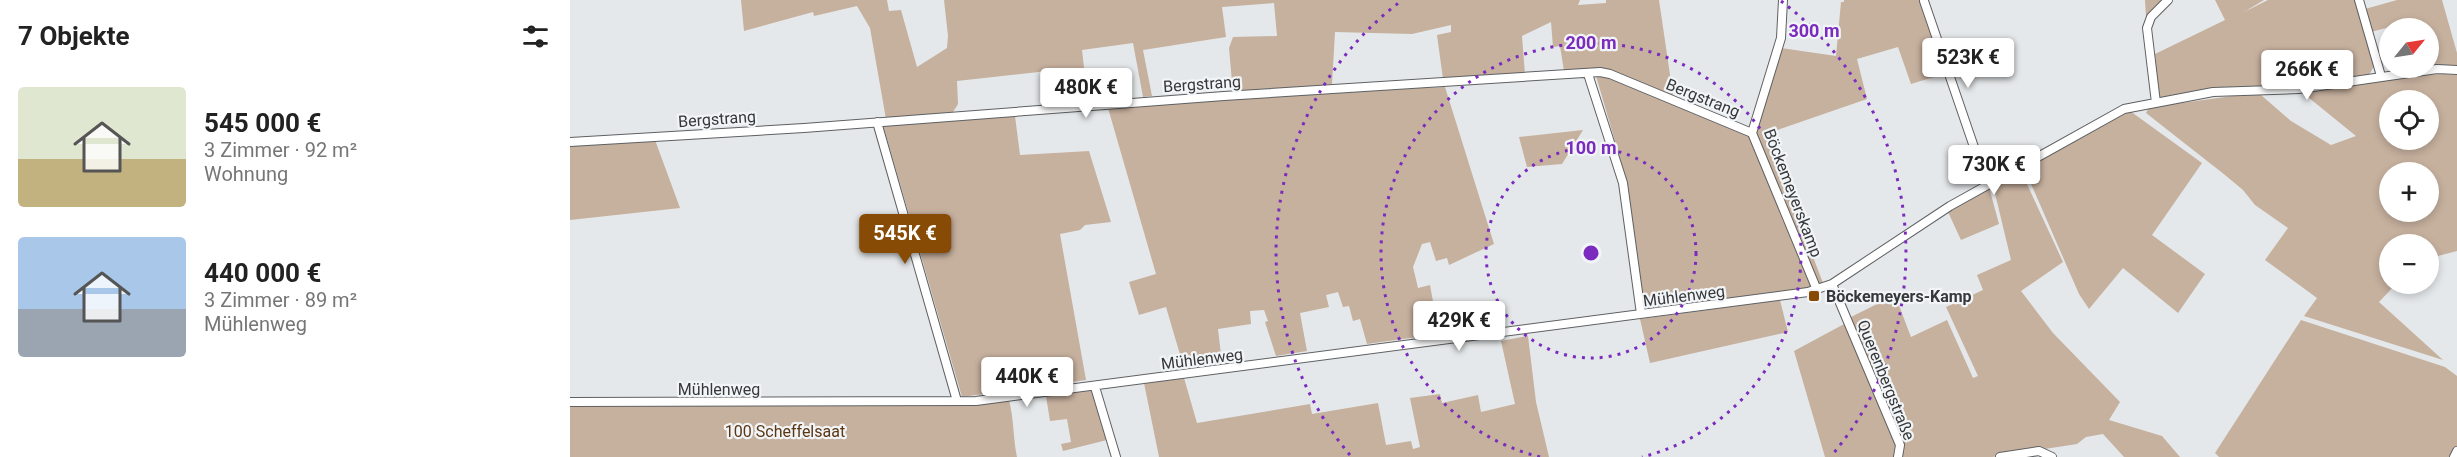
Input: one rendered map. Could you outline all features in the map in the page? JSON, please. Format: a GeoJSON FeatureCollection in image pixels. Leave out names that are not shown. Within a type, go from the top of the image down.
{"type":"FeatureCollection","features":[{"type":"Feature","properties":{"kind":"street","name":"Böckemeyerskamp"},"geometry":{"type":"LineString","coordinates":[[1783,0],[1781,38],[1752,133],[1817,290]]}},
{"type":"Feature","properties":{"kind":"street"},"geometry":{"type":"LineString","coordinates":[[2156,103],[2147,28],[2151,17],[2168,0]]}},
{"type":"Feature","properties":{"kind":"street"},"geometry":{"type":"LineString","coordinates":[[2360,0],[2379,69]]}},
{"type":"Feature","properties":{"kind":"street"},"geometry":{"type":"LineString","coordinates":[[1924,1],[1987,185]]}},
{"type":"Feature","properties":{"kind":"street"},"geometry":{"type":"LineString","coordinates":[[2439,69],[2457,70]]}},
{"type":"Feature","properties":{"kind":"street","name":"Bergstrang"},"geometry":{"type":"LineString","coordinates":[[570,142],[1224,96],[1588,74],[1610,74],[1752,133]]}},
{"type":"Feature","properties":{"kind":"street"},"geometry":{"type":"LineString","coordinates":[[1588,74],[1623,183],[1641,314]]}},
{"type":"Feature","properties":{"kind":"street"},"geometry":{"type":"LineString","coordinates":[[1832,284],[1950,206],[2110,116],[2135,106],[2213,92],[2299,89],[2379,76]]}},
{"type":"Feature","properties":{"kind":"street"},"geometry":{"type":"LineString","coordinates":[[877,122],[957,401]]}},
{"type":"Feature","properties":{"kind":"street","name":"Mühlenweg"},"geometry":{"type":"LineString","coordinates":[[570,402],[957,401],[1095,387],[1641,314],[1817,290],[1832,284]]}},
{"type":"Feature","properties":{"kind":"street","name":"Querenbergstraße"},"geometry":{"type":"LineString","coordinates":[[1832,284],[1900,445],[1899,457]]}},
{"type":"Feature","properties":{"kind":"street"},"geometry":{"type":"LineString","coordinates":[[1095,387],[1116,457]]}},
{"type":"Feature","properties":{"kind":"street"},"geometry":{"type":"LineString","coordinates":[[2000,457],[2039,451],[2052,457]]}},
{"type":"Feature","properties":{"kind":"street"},"geometry":{"type":"LineString","coordinates":[[2454,457],[2457,451]]}},
{"type":"Feature","properties":{"kind":"green space"},"geometry":{"type":"Polygon","coordinates":[[[741,0],[887,0],[889,11],[901,10],[917,67],[947,48],[944,0],[1580,0],[1578,5],[1606,3],[1606,0],[1659,0],[1674,102],[1754,131],[1781,48],[1836,56],[1841,2],[1844,0],[1921,0],[1947,73],[1911,84],[1898,47],[1857,59],[1867,99],[1766,134],[1823,283],[1808,288],[1643,312],[1628,186],[1594,69],[1564,71],[1560,46],[1553,47],[1551,22],[1522,36],[1525,75],[1443,79],[1437,35],[1451,32],[1451,25],[1412,34],[1335,32],[1332,84],[1233,93],[1229,48],[1233,37],[1277,36],[1274,3],[1222,7],[1226,37],[1143,50],[1152,96],[1143,97],[1133,43],[1082,50],[1088,102],[1050,103],[1048,71],[957,81],[958,104],[953,112],[886,119],[870,28],[857,6],[814,16],[813,12],[744,31],[741,0]]]}},
{"type":"Feature","properties":{"kind":"green space"},"geometry":{"type":"Polygon","coordinates":[[[2145,0],[2162,0],[2146,17],[2145,0]]]}},
{"type":"Feature","properties":{"kind":"green space"},"geometry":{"type":"Polygon","coordinates":[[[2215,0],[2264,0],[2244,12],[2268,0],[2355,0],[2374,66],[2369,75],[2290,85],[2235,87],[2158,99],[2155,54],[2225,20],[2215,0]]]}},
{"type":"Feature","properties":{"kind":"green space"},"geometry":{"type":"Polygon","coordinates":[[[2397,0],[2442,0],[2457,53],[2457,66],[2439,65],[2439,18],[2379,18],[2379,30],[2371,32],[2365,9],[2397,0]]]}},
{"type":"Feature","properties":{"kind":"green space"},"geometry":{"type":"Polygon","coordinates":[[[2439,74],[2457,75],[2457,251],[2439,256],[2439,234],[2379,234],[2379,294],[2387,294],[2379,302],[2443,360],[2304,316],[2317,298],[2265,260],[2288,228],[2255,205],[2243,190],[2146,113],[2149,107],[2168,101],[2182,103],[2239,95],[2261,95],[2291,121],[2331,145],[2356,136],[2303,93],[2390,78],[2439,78],[2439,74]]]}},
{"type":"Feature","properties":{"kind":"green space"},"geometry":{"type":"Polygon","coordinates":[[[1445,87],[1494,244],[1449,265],[1447,258],[1436,261],[1430,242],[1422,244],[1413,267],[1418,288],[1430,285],[1439,334],[1367,344],[1360,319],[1353,321],[1349,306],[1343,307],[1338,292],[1326,295],[1329,307],[1300,313],[1307,351],[1276,356],[1265,322],[1268,321],[1264,310],[1250,311],[1251,324],[1218,329],[1222,363],[1184,368],[1166,307],[1139,315],[1129,282],[1156,274],[1108,108],[1334,91],[1445,87]]]}},
{"type":"Feature","properties":{"kind":"green space"},"geometry":{"type":"Polygon","coordinates":[[[2130,111],[2202,163],[2152,235],[2205,274],[2178,313],[2123,268],[2089,309],[2079,294],[2025,170],[2108,120],[2130,111]]]}},
{"type":"Feature","properties":{"kind":"green space"},"geometry":{"type":"Polygon","coordinates":[[[1015,116],[1020,155],[1089,151],[1111,222],[1085,225],[1080,230],[1060,234],[1086,380],[962,397],[883,125],[1015,116]]]}},
{"type":"Feature","properties":{"kind":"green space"},"geometry":{"type":"Polygon","coordinates":[[[1583,130],[1562,164],[1527,167],[1519,137],[1583,130]]]}},
{"type":"Feature","properties":{"kind":"green space"},"geometry":{"type":"Polygon","coordinates":[[[655,140],[680,208],[570,220],[570,146],[655,140]]]}},
{"type":"Feature","properties":{"kind":"green space"},"geometry":{"type":"Polygon","coordinates":[[[2020,169],[2063,262],[2021,291],[2053,333],[2120,402],[2109,420],[2162,436],[2180,457],[2124,457],[2103,434],[2086,437],[2077,444],[1992,457],[1902,457],[1849,318],[1895,295],[1911,337],[1947,320],[1973,378],[1978,376],[1946,307],[1983,290],[1977,275],[2011,260],[1993,185],[2020,169]]]}},
{"type":"Feature","properties":{"kind":"green space"},"geometry":{"type":"Polygon","coordinates":[[[1989,187],[1999,224],[1961,240],[1948,212],[1989,187]]]}},
{"type":"Feature","properties":{"kind":"green space"},"geometry":{"type":"Polygon","coordinates":[[[1780,300],[1788,332],[1650,363],[1640,319],[1780,300]]]}},
{"type":"Feature","properties":{"kind":"green space"},"geometry":{"type":"Polygon","coordinates":[[[2301,320],[2445,367],[2457,376],[2457,447],[2452,457],[2219,457],[2215,453],[2301,320]]]}},
{"type":"Feature","properties":{"kind":"green space"},"geometry":{"type":"Polygon","coordinates":[[[1846,323],[1899,446],[1898,455],[1894,457],[1825,457],[1794,351],[1846,323]]]}},
{"type":"Feature","properties":{"kind":"green space"},"geometry":{"type":"Polygon","coordinates":[[[1528,336],[1536,402],[1549,457],[1159,457],[1144,383],[1184,378],[1197,423],[1310,404],[1312,414],[1378,403],[1386,445],[1411,441],[1413,449],[1420,447],[1410,398],[1440,394],[1442,403],[1478,395],[1481,412],[1515,404],[1501,341],[1528,336]]]}},
{"type":"Feature","properties":{"kind":"green space"},"geometry":{"type":"Polygon","coordinates":[[[1093,390],[1107,440],[1063,451],[1061,444],[1071,442],[1067,419],[1050,421],[1046,396],[1093,390]]]}},
{"type":"Feature","properties":{"kind":"green space","name":"100 Scheffelsaat"},"geometry":{"type":"Polygon","coordinates":[[[1009,400],[1017,457],[570,457],[570,407],[954,404],[1009,400]]]}},
{"type":"Feature","properties":{"kind":"place","name":"Böckemeyers-Kamp"},"geometry":{"type":"Point","coordinates":[1814,296]}}]}
